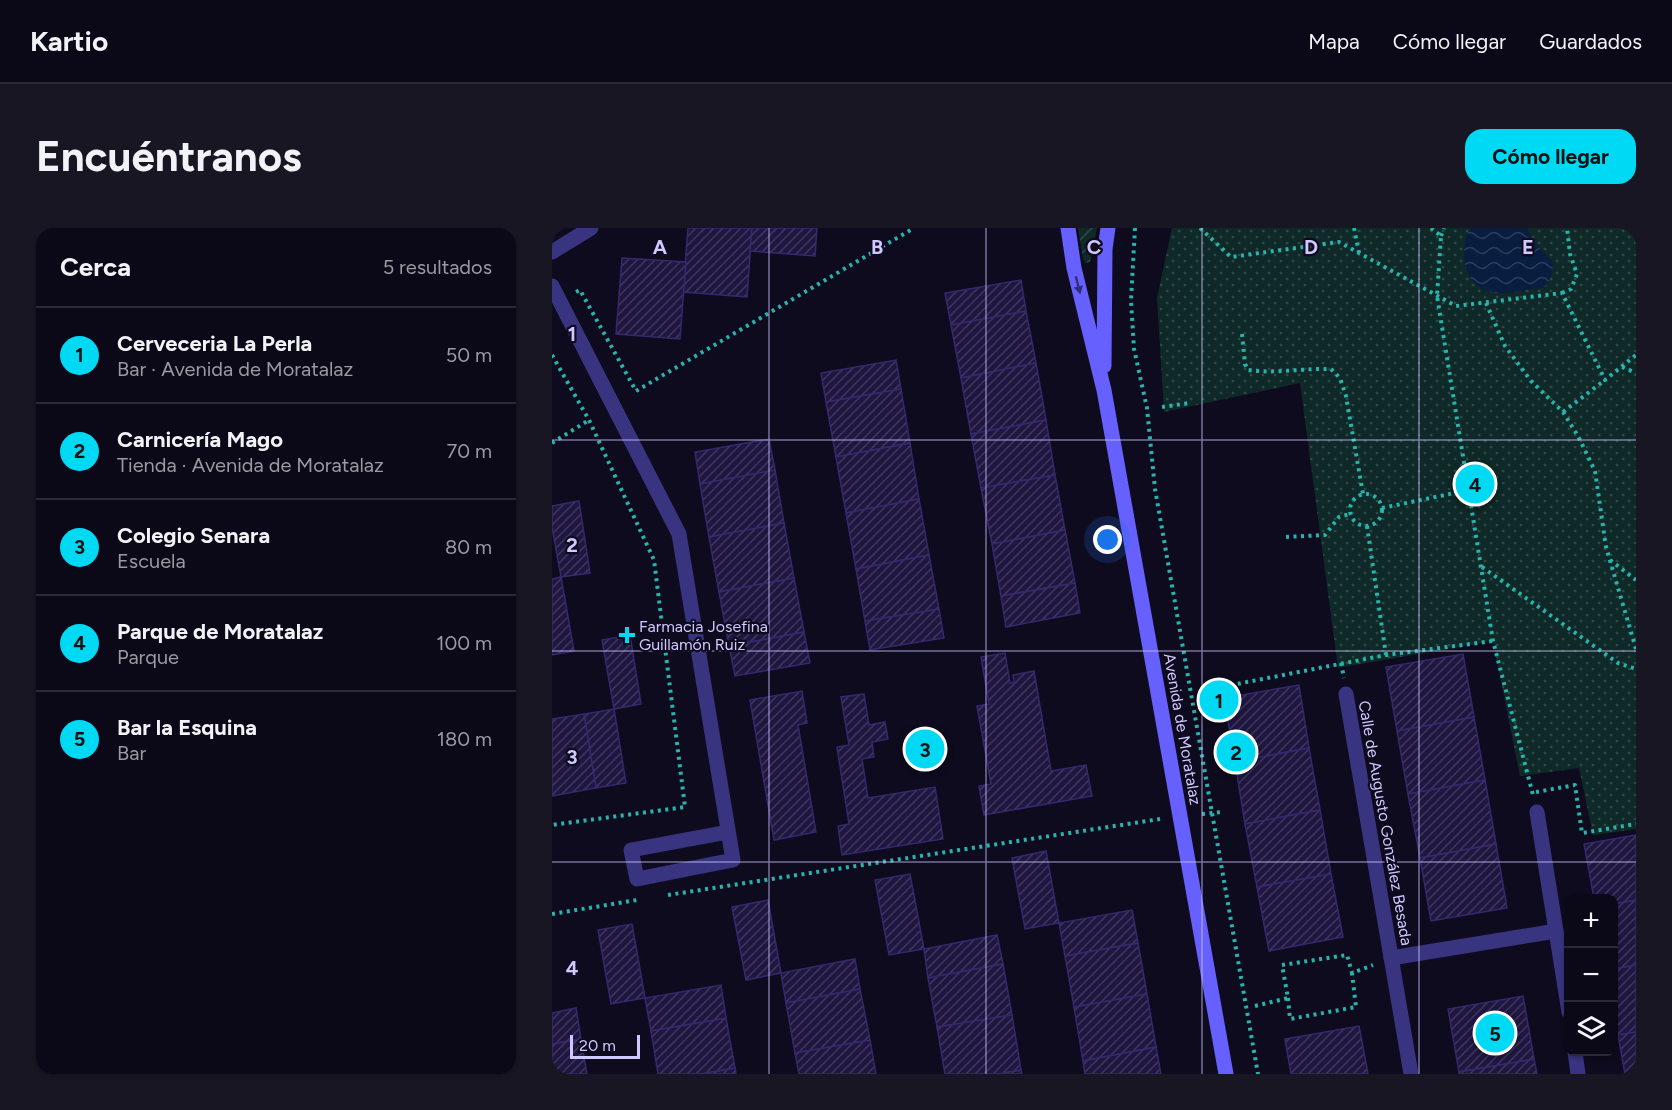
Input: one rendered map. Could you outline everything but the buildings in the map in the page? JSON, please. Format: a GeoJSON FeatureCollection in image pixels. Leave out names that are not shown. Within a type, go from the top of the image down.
{"type":"FeatureCollection","features":[{"type":"Feature","properties":{"kind":"main road","name":"Avenida de Moratalaz"},"geometry":{"type":"LineString","coordinates":[[1068,228],[1074,268],[1104,390],[1226,1074]]}},
{"type":"Feature","properties":{"kind":"main road","name":"Avenida de Moratalaz"},"geometry":{"type":"LineString","coordinates":[[1104,390],[1105,249],[1108,228]]}},
{"type":"Feature","properties":{"kind":"street"},"geometry":{"type":"LineString","coordinates":[[552,252],[591,228]]}},
{"type":"Feature","properties":{"kind":"street"},"geometry":{"type":"LineString","coordinates":[[552,286],[679,534],[733,860],[637,879],[631,850],[728,832]]}},
{"type":"Feature","properties":{"kind":"street","name":"Calle de Augusto González Besada"},"geometry":{"type":"LineString","coordinates":[[1346,694],[1411,1074]]}},
{"type":"Feature","properties":{"kind":"street"},"geometry":{"type":"LineString","coordinates":[[1538,812],[1568,1002]]}},
{"type":"Feature","properties":{"kind":"street","name":"Calle de Augusto González Besada"},"geometry":{"type":"LineString","coordinates":[[1391,958],[1556,932]]}},
{"type":"Feature","properties":{"kind":"street"},"geometry":{"type":"LineString","coordinates":[[1576,1056],[1578,1074]]}},
{"type":"Feature","properties":{"kind":"path"},"geometry":{"type":"LineString","coordinates":[[636,391],[914,228]]}},
{"type":"Feature","properties":{"kind":"path"},"geometry":{"type":"LineString","coordinates":[[1135,228],[1131,300],[1134,350],[1147,408],[1155,489],[1258,1074]]}},
{"type":"Feature","properties":{"kind":"path"},"geometry":{"type":"LineString","coordinates":[[1200,228],[1231,257],[1339,242],[1456,306],[1562,293],[1571,289],[1577,274],[1570,254],[1567,228]]}},
{"type":"Feature","properties":{"kind":"path"},"geometry":{"type":"LineString","coordinates":[[1354,228],[1359,253]]}},
{"type":"Feature","properties":{"kind":"path"},"geometry":{"type":"LineString","coordinates":[[1431,228],[1441,236]]}},
{"type":"Feature","properties":{"kind":"path"},"geometry":{"type":"LineString","coordinates":[[1444,228],[1441,236],[1437,296],[1468,490],[1493,641],[1538,812]]}},
{"type":"Feature","properties":{"kind":"path"},"geometry":{"type":"LineString","coordinates":[[1562,293],[1605,380]]}},
{"type":"Feature","properties":{"kind":"path"},"geometry":{"type":"LineString","coordinates":[[1486,303],[1506,346],[1531,381],[1563,412],[1595,471],[1610,560],[1636,649]]}},
{"type":"Feature","properties":{"kind":"path"},"geometry":{"type":"LineString","coordinates":[[1242,334],[1245,363],[1248,370],[1266,372],[1285,369],[1331,369],[1340,378],[1346,396],[1363,494]]}},
{"type":"Feature","properties":{"kind":"path"},"geometry":{"type":"LineString","coordinates":[[552,354],[589,420],[654,560],[685,807],[552,825]]}},
{"type":"Feature","properties":{"kind":"path"},"geometry":{"type":"LineString","coordinates":[[1563,412],[1636,355]]}},
{"type":"Feature","properties":{"kind":"path"},"geometry":{"type":"LineString","coordinates":[[1622,367],[1636,373]]}},
{"type":"Feature","properties":{"kind":"path"},"geometry":{"type":"LineString","coordinates":[[1162,407],[1189,403]]}},
{"type":"Feature","properties":{"kind":"path"},"geometry":{"type":"LineString","coordinates":[[552,442],[589,420]]}},
{"type":"Feature","properties":{"kind":"path"},"geometry":{"type":"LineString","coordinates":[[1382,508],[1468,490]]}},
{"type":"Feature","properties":{"kind":"path"},"geometry":{"type":"LineString","coordinates":[[1363,494],[1377,498],[1382,508],[1380,518],[1367,526],[1356,523],[1350,514],[1354,499],[1363,494]]}},
{"type":"Feature","properties":{"kind":"path"},"geometry":{"type":"LineString","coordinates":[[1286,537],[1325,534],[1339,517],[1350,514]]}},
{"type":"Feature","properties":{"kind":"path"},"geometry":{"type":"LineString","coordinates":[[1367,526],[1386,655]]}},
{"type":"Feature","properties":{"kind":"path"},"geometry":{"type":"LineString","coordinates":[[1610,560],[1636,580]]}},
{"type":"Feature","properties":{"kind":"path"},"geometry":{"type":"LineString","coordinates":[[1481,567],[1618,663],[1636,669]]}},
{"type":"Feature","properties":{"kind":"path"},"geometry":{"type":"LineString","coordinates":[[1201,691],[1386,655],[1493,641]]}},
{"type":"Feature","properties":{"kind":"path"},"geometry":{"type":"LineString","coordinates":[[1533,792],[1575,785],[1582,833],[1636,824]]}},
{"type":"Feature","properties":{"kind":"path"},"geometry":{"type":"LineString","coordinates":[[1202,814],[1221,812]]}},
{"type":"Feature","properties":{"kind":"path"},"geometry":{"type":"LineString","coordinates":[[656,897],[1160,819]]}},
{"type":"Feature","properties":{"kind":"path"},"geometry":{"type":"LineString","coordinates":[[552,914],[645,898]]}},
{"type":"Feature","properties":{"kind":"path"},"geometry":{"type":"LineString","coordinates":[[1347,955],[1352,973],[1356,1007],[1290,1019],[1282,965],[1347,955]]}},
{"type":"Feature","properties":{"kind":"path"},"geometry":{"type":"LineString","coordinates":[[1352,973],[1391,958]]}},
{"type":"Feature","properties":{"kind":"path"},"geometry":{"type":"LineString","coordinates":[[1255,1006],[1288,998]]}},
{"type":"Feature","properties":{"kind":"green space"},"geometry":{"type":"Polygon","coordinates":[[[1078,228],[1097,228],[1090,262],[1086,263],[1083,259],[1078,228]]]}},
{"type":"Feature","properties":{"kind":"green space"},"geometry":{"type":"Polygon","coordinates":[[[1172,228],[1636,228],[1636,829],[1593,835],[1579,768],[1520,776],[1493,641],[1338,668],[1300,383],[1164,412],[1157,298],[1172,228]]]}},
{"type":"Feature","properties":{"kind":"water"},"geometry":{"type":"Polygon","coordinates":[[[1470,228],[1527,228],[1536,244],[1553,263],[1548,282],[1539,289],[1508,293],[1496,293],[1482,288],[1469,275],[1464,257],[1466,237],[1470,228]]]}},
{"type":"Feature","properties":{"kind":"place","name":"Parque de Moratalaz"},"geometry":{"type":"Point","coordinates":[1475,484]}},
{"type":"Feature","properties":{"kind":"place","name":"Farmacia Josefina Guillamón Ruiz"},"geometry":{"type":"Point","coordinates":[627,635]}},
{"type":"Feature","properties":{"kind":"place","name":"Cerveceria La Perla"},"geometry":{"type":"Point","coordinates":[1219,700]}},
{"type":"Feature","properties":{"kind":"place","name":"Colegio Senara"},"geometry":{"type":"Point","coordinates":[925,749]}},
{"type":"Feature","properties":{"kind":"place","name":"Carnicería Mago"},"geometry":{"type":"Point","coordinates":[1236,752]}},
{"type":"Feature","properties":{"kind":"place","name":"Bar la Esquina"},"geometry":{"type":"Point","coordinates":[1495,1033]}}]}
